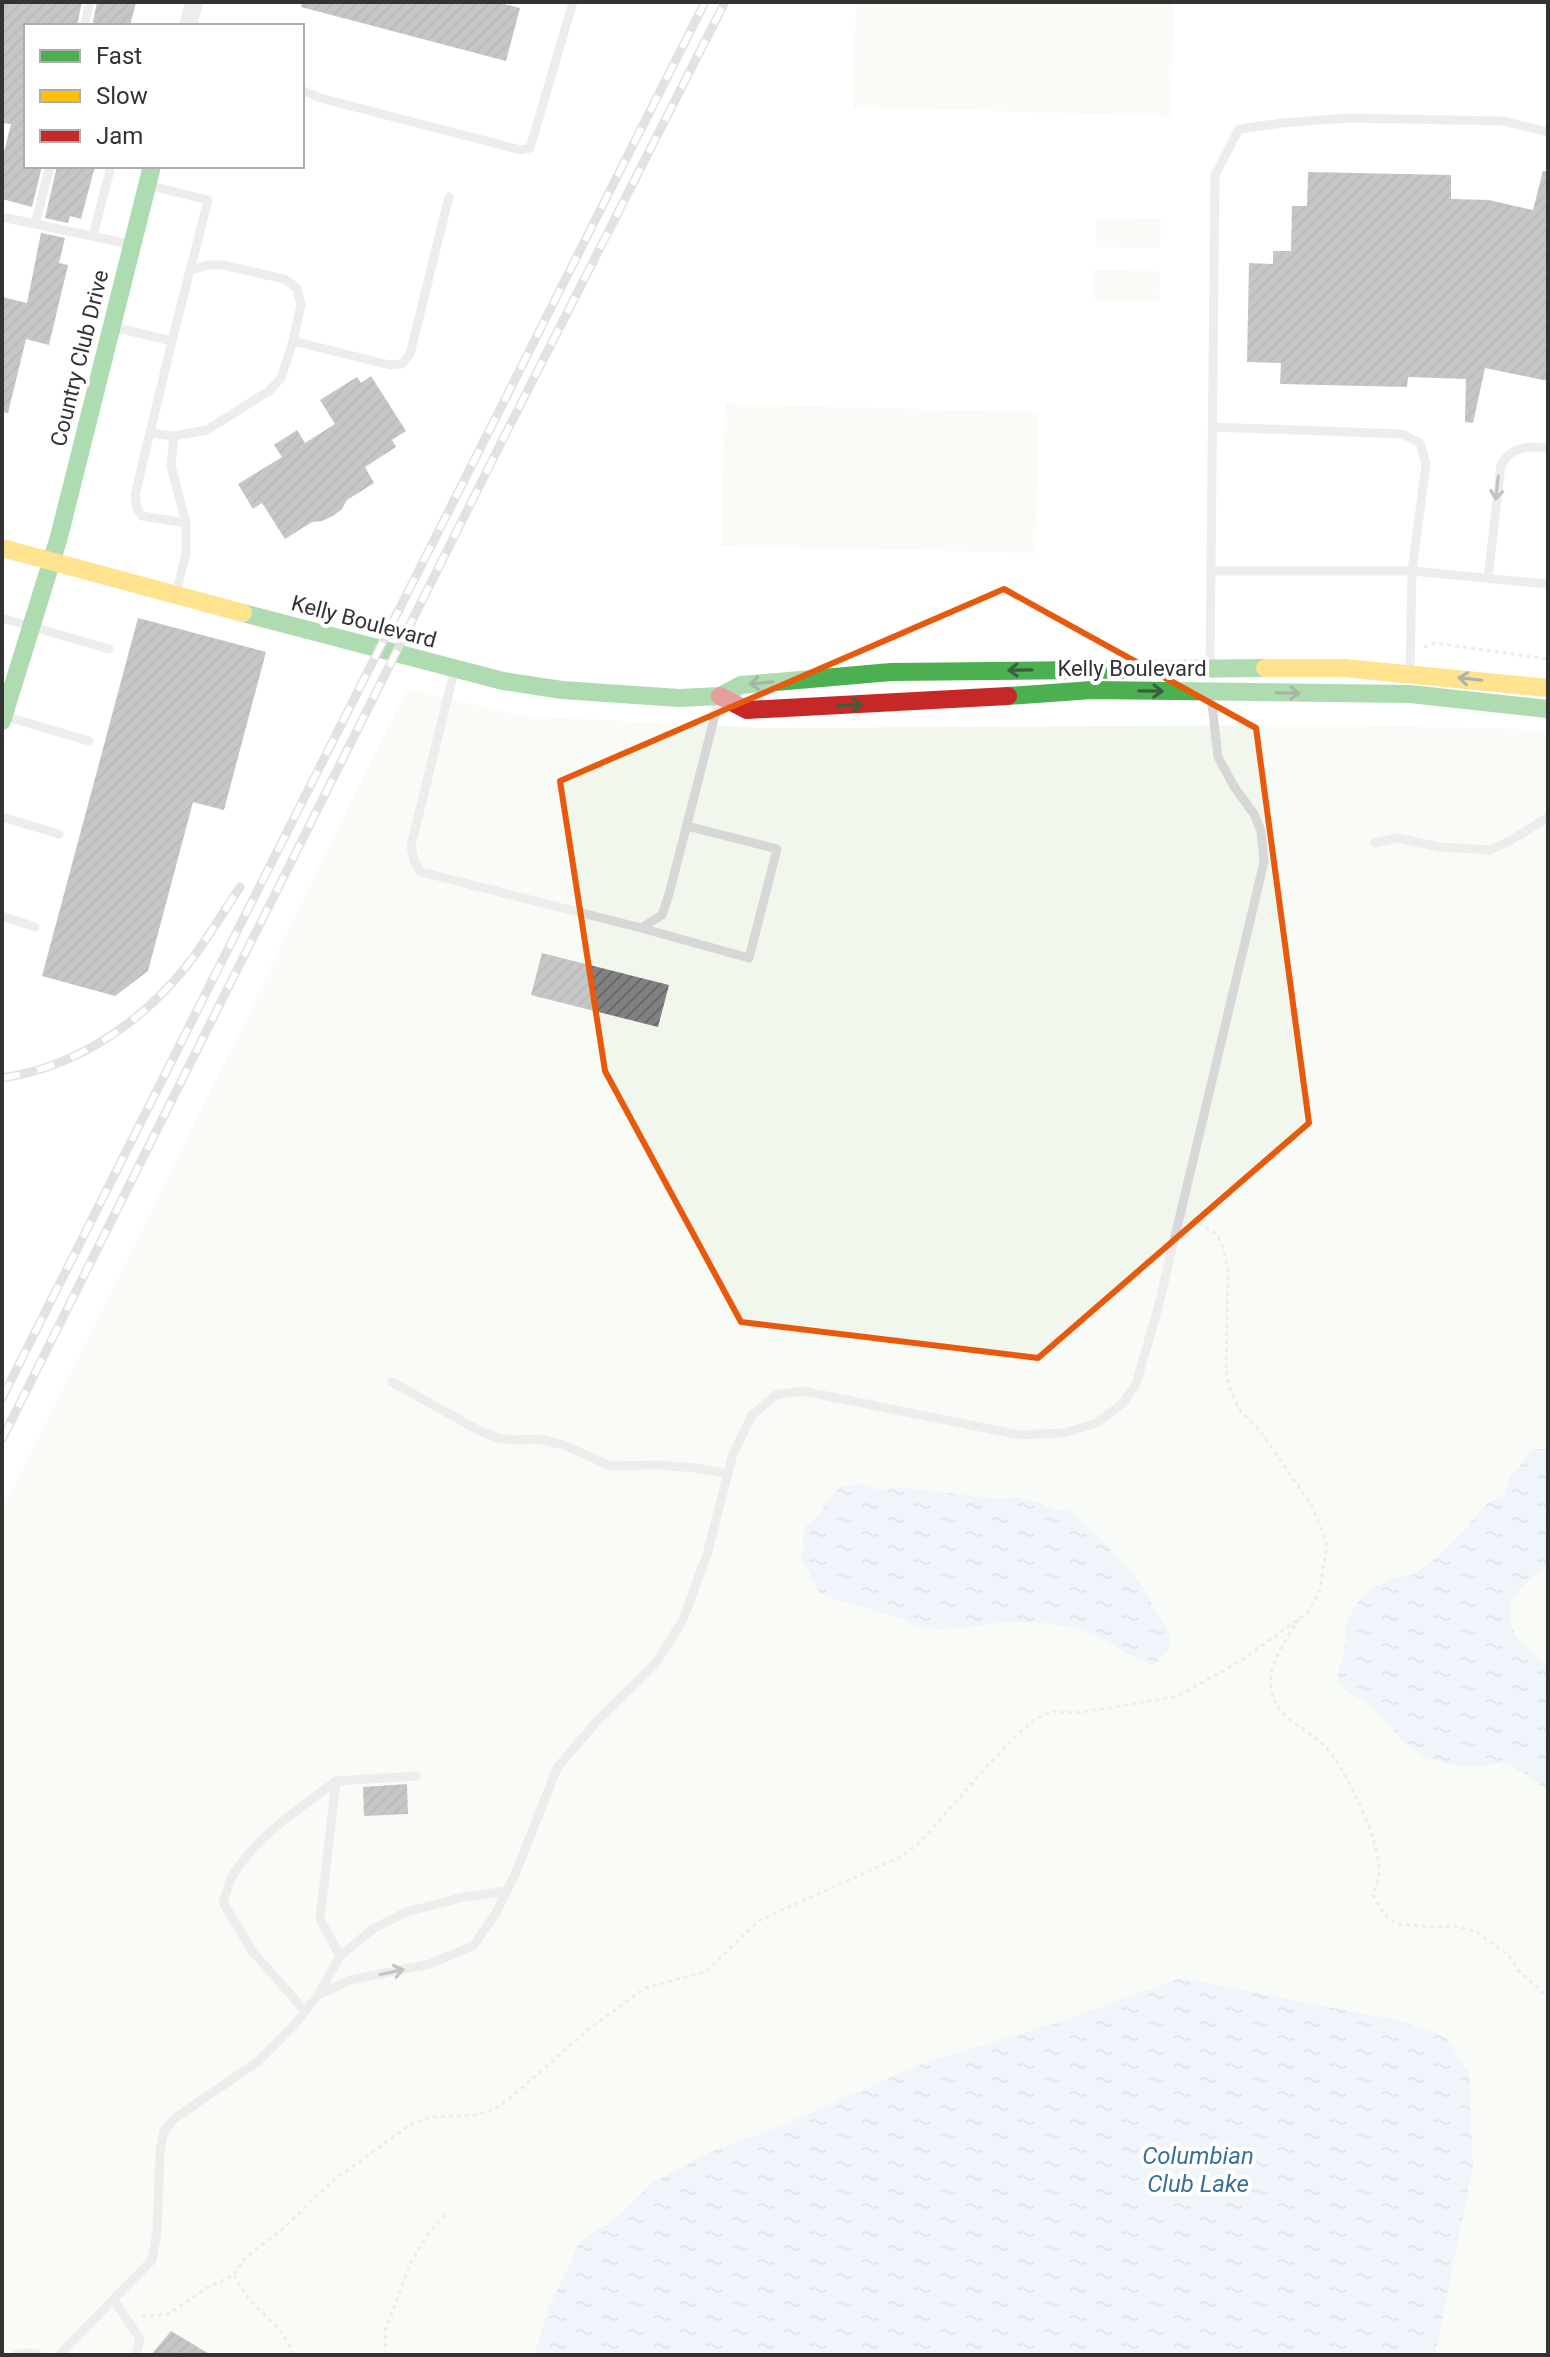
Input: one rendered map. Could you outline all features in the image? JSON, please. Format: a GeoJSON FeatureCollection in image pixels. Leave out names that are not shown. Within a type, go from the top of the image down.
{"type":"FeatureCollection","features":[{"type":"Feature","properties":{"kind":"street"},"geometry":{"type":"LineString","coordinates":[[188,24],[194,2]]}},
{"type":"Feature","properties":{"kind":"street","name":"Country Club Drive"},"geometry":{"type":"LineString","coordinates":[[3,719],[52,562],[152,168]]}},
{"type":"Feature","properties":{"kind":"street","name":"Kelly Boulevard"},"geometry":{"type":"LineString","coordinates":[[2,548],[455,669],[503,681],[562,690],[679,698],[720,696],[741,685],[891,672],[1210,668],[1344,668],[1548,688]]}},
{"type":"Feature","properties":{"kind":"street"},"geometry":{"type":"LineString","coordinates":[[1210,668],[1210,691]]}},
{"type":"Feature","properties":{"kind":"street","name":"Kelly Boulevard"},"geometry":{"type":"LineString","coordinates":[[720,696],[747,710],[1092,690],[1410,694],[1548,709]]}},
{"type":"Feature","properties":{"kind":"lane"},"geometry":{"type":"LineString","coordinates":[[84,24],[90,2]]}},
{"type":"Feature","properties":{"kind":"lane"},"geometry":{"type":"LineString","coordinates":[[304,91],[320,98],[521,150],[530,148],[573,2]]}},
{"type":"Feature","properties":{"kind":"lane"},"geometry":{"type":"LineString","coordinates":[[1210,668],[1215,175],[1239,129],[1348,118],[1503,121],[1548,132]]}},
{"type":"Feature","properties":{"kind":"lane"},"geometry":{"type":"LineString","coordinates":[[35,224],[49,168]]}},
{"type":"Feature","properties":{"kind":"lane"},"geometry":{"type":"LineString","coordinates":[[93,236],[110,168]]}},
{"type":"Feature","properties":{"kind":"lane"},"geometry":{"type":"LineString","coordinates":[[148,185],[208,200],[135,495],[137,509],[142,516],[186,523]]}},
{"type":"Feature","properties":{"kind":"lane"},"geometry":{"type":"LineString","coordinates":[[293,341],[390,365],[402,364],[410,354],[449,197]]}},
{"type":"Feature","properties":{"kind":"lane"},"geometry":{"type":"LineString","coordinates":[[2,217],[132,245]]}},
{"type":"Feature","properties":{"kind":"lane"},"geometry":{"type":"LineString","coordinates":[[150,433],[174,436],[207,430],[269,391],[281,378],[293,341],[301,305],[297,288],[284,279],[223,265],[191,270]]}},
{"type":"Feature","properties":{"kind":"lane"},"geometry":{"type":"LineString","coordinates":[[112,327],[172,341]]}},
{"type":"Feature","properties":{"kind":"lane"},"geometry":{"type":"LineString","coordinates":[[1213,427],[1402,434],[1420,443],[1426,464],[1412,571],[1410,673]]}},
{"type":"Feature","properties":{"kind":"lane"},"geometry":{"type":"LineString","coordinates":[[174,436],[171,466],[186,523],[186,554],[175,595]]}},
{"type":"Feature","properties":{"kind":"lane"},"geometry":{"type":"LineString","coordinates":[[1488,578],[1501,465],[1512,452],[1523,447],[1548,448]]}},
{"type":"Feature","properties":{"kind":"lane"},"geometry":{"type":"LineString","coordinates":[[1211,571],[1412,571],[1548,584]]}},
{"type":"Feature","properties":{"kind":"lane"},"geometry":{"type":"LineString","coordinates":[[2,618],[109,649]]}},
{"type":"Feature","properties":{"kind":"lane"},"geometry":{"type":"LineString","coordinates":[[455,669],[411,846],[414,861],[421,872],[749,958],[777,849],[687,826]]}},
{"type":"Feature","properties":{"kind":"lane"},"geometry":{"type":"LineString","coordinates":[[318,1995],[350,1980],[430,1964],[473,1946],[507,1891],[557,1768],[597,1721],[655,1664],[683,1620],[707,1554],[733,1454],[752,1415],[776,1395],[802,1391],[1020,1435],[1064,1433],[1097,1423],[1123,1403],[1136,1384],[1158,1308],[1264,862],[1261,831],[1254,814],[1218,757],[1210,691]]}},
{"type":"Feature","properties":{"kind":"lane"},"geometry":{"type":"LineString","coordinates":[[641,928],[662,915],[720,696]]}},
{"type":"Feature","properties":{"kind":"lane"},"geometry":{"type":"LineString","coordinates":[[3,719],[89,741]]}},
{"type":"Feature","properties":{"kind":"lane"},"geometry":{"type":"LineString","coordinates":[[2,817],[59,834]]}},
{"type":"Feature","properties":{"kind":"lane"},"geometry":{"type":"LineString","coordinates":[[1375,843],[1397,838],[1440,847],[1490,850],[1548,817]]}},
{"type":"Feature","properties":{"kind":"lane"},"geometry":{"type":"LineString","coordinates":[[2,916],[35,927]]}},
{"type":"Feature","properties":{"kind":"lane"},"geometry":{"type":"LineString","coordinates":[[392,1382],[498,1438],[539,1439],[564,1445],[610,1466],[658,1465],[728,1474]]}},
{"type":"Feature","properties":{"kind":"lane"},"geometry":{"type":"LineString","coordinates":[[305,2011],[252,1951],[223,1902],[231,1878],[285,1818],[336,1781],[417,1776]]}},
{"type":"Feature","properties":{"kind":"lane"},"geometry":{"type":"LineString","coordinates":[[336,1781],[320,1919],[340,1956]]}},
{"type":"Feature","properties":{"kind":"lane"},"geometry":{"type":"LineString","coordinates":[[59,2355],[152,2260],[157,2232],[160,2151],[164,2131],[174,2119],[257,2062],[318,1995],[340,1956],[373,1929],[406,1912],[464,1897],[507,1891]]}},
{"type":"Feature","properties":{"kind":"lane"},"geometry":{"type":"LineString","coordinates":[[114,2300],[140,2339],[136,2355]]}},
{"type":"Feature","properties":{"kind":"lane"},"geometry":{"type":"LineString","coordinates":[[16,2355],[39,2355]]}},
{"type":"Feature","properties":{"kind":"path"},"geometry":{"type":"LineString","coordinates":[[128,2319],[168,2314],[207,2288],[234,2275],[246,2257],[284,2228],[330,2183],[411,2124],[431,2117],[477,2115],[496,2108],[590,2028],[645,1988],[705,1972],[760,1920],[900,1857],[918,1844],[999,1753],[1037,1718],[1054,1711],[1074,1713],[1178,1696],[1242,1660],[1308,1612],[1319,1593],[1327,1544],[1312,1506],[1260,1431],[1241,1412],[1231,1392],[1226,1371],[1228,1270],[1223,1248],[1217,1235],[1201,1224],[1179,1219]]}},
{"type":"Feature","properties":{"kind":"path"},"geometry":{"type":"LineString","coordinates":[[1300,1617],[1282,1645],[1273,1671],[1271,1691],[1278,1708],[1323,1745],[1336,1760],[1365,1814],[1375,1842],[1379,1872],[1373,1896],[1384,1914],[1396,1924],[1455,1926],[1475,1931],[1508,1955],[1519,1971],[1548,1997]]}},
{"type":"Feature","properties":{"kind":"path"},"geometry":{"type":"LineString","coordinates":[[385,2355],[385,2331],[411,2262],[428,2234],[446,2214]]}},
{"type":"Feature","properties":{"kind":"path"},"geometry":{"type":"LineString","coordinates":[[234,2275],[247,2297],[291,2345],[292,2355]]}},
{"type":"Feature","properties":{"kind":"highlighted area"},"geometry":{"type":"Polygon","coordinates":[[[1004,589],[1256,728],[1309,1123],[1038,1358],[741,1322],[605,1071],[560,781],[1004,589]]]}},
{"type":"Feature","properties":{"kind":"shaded area"},"geometry":{"type":"Polygon","coordinates":[[[856,2],[1174,2],[1170,116],[853,107],[856,2]]]}},
{"type":"Feature","properties":{"kind":"shaded area"},"geometry":{"type":"Polygon","coordinates":[[[1096,217],[1161,218],[1160,248],[1096,247],[1096,217]]]}},
{"type":"Feature","properties":{"kind":"shaded area"},"geometry":{"type":"Polygon","coordinates":[[[1095,270],[1160,271],[1159,301],[1095,300],[1095,270]]]}},
{"type":"Feature","properties":{"kind":"shaded area"},"geometry":{"type":"Polygon","coordinates":[[[725,404],[1039,412],[1035,553],[721,546],[725,404]]]}},
{"type":"Feature","properties":{"kind":"shaded area"},"geometry":{"type":"Polygon","coordinates":[[[407,688],[521,716],[765,728],[1344,725],[1522,729],[1548,733],[1548,2355],[2,2355],[2,1511],[407,688]]]}},
{"type":"Feature","properties":{"kind":"water"},"geometry":{"type":"Polygon","coordinates":[[[1532,1449],[1548,1449],[1548,1568],[1534,1575],[1514,1597],[1510,1619],[1519,1639],[1546,1663],[1548,1670],[1548,1791],[1523,1773],[1503,1764],[1463,1766],[1443,1763],[1416,1752],[1371,1706],[1346,1691],[1338,1675],[1345,1648],[1346,1627],[1352,1611],[1362,1598],[1389,1579],[1413,1574],[1440,1554],[1486,1505],[1504,1496],[1510,1476],[1532,1449]]]}},
{"type":"Feature","properties":{"kind":"water"},"geometry":{"type":"Polygon","coordinates":[[[861,1484],[878,1490],[897,1487],[998,1499],[1018,1498],[1056,1511],[1073,1513],[1137,1578],[1170,1635],[1170,1650],[1154,1665],[1092,1634],[1070,1627],[1013,1622],[929,1628],[825,1596],[820,1593],[802,1559],[801,1553],[805,1547],[802,1538],[806,1525],[818,1516],[840,1487],[861,1484]]]}},
{"type":"Feature","properties":{"kind":"water","name":"Columbian Club Lake"},"geometry":{"type":"Polygon","coordinates":[[[1180,1978],[1401,2021],[1446,2037],[1469,2073],[1473,2167],[1435,2355],[534,2355],[548,2310],[580,2241],[615,2219],[652,2183],[712,2151],[771,2130],[922,2064],[1071,2018],[1180,1978]]]}},
{"type":"Feature","properties":{"kind":"building"},"geometry":{"type":"Polygon","coordinates":[[[2,2],[82,2],[77,24],[24,24],[24,168],[42,168],[32,207],[2,199],[2,160],[11,124],[2,123],[2,2]]]}},
{"type":"Feature","properties":{"kind":"building"},"geometry":{"type":"Polygon","coordinates":[[[97,2],[136,2],[130,24],[92,24],[97,2]]]}},
{"type":"Feature","properties":{"kind":"building"},"geometry":{"type":"Polygon","coordinates":[[[302,2],[496,2],[520,8],[506,61],[301,7],[302,2]]]}},
{"type":"Feature","properties":{"kind":"building"},"geometry":{"type":"Polygon","coordinates":[[[57,168],[94,168],[81,219],[70,216],[68,223],[45,218],[57,168]]]}},
{"type":"Feature","properties":{"kind":"building"},"geometry":{"type":"Polygon","coordinates":[[[1543,171],[1548,172],[1548,381],[1485,368],[1473,423],[1465,422],[1466,379],[1408,377],[1407,387],[1280,384],[1281,363],[1247,362],[1249,263],[1273,264],[1273,251],[1291,251],[1292,206],[1307,206],[1308,172],[1451,175],[1451,199],[1489,200],[1533,210],[1543,171]]]}},
{"type":"Feature","properties":{"kind":"building"},"geometry":{"type":"Polygon","coordinates":[[[41,233],[65,238],[59,263],[68,265],[49,345],[26,339],[8,413],[2,412],[2,297],[27,303],[41,233]]]}},
{"type":"Feature","properties":{"kind":"building"},"geometry":{"type":"Polygon","coordinates":[[[371,376],[406,431],[392,440],[396,447],[365,467],[374,483],[347,500],[333,516],[312,522],[285,539],[262,503],[253,509],[238,484],[282,457],[274,445],[297,430],[305,443],[335,424],[320,400],[357,377],[361,383],[371,376]]]}},
{"type":"Feature","properties":{"kind":"building"},"geometry":{"type":"Polygon","coordinates":[[[138,618],[266,652],[224,810],[193,802],[148,971],[115,996],[42,976],[138,618]]]}},
{"type":"Feature","properties":{"kind":"building"},"geometry":{"type":"Polygon","coordinates":[[[542,953],[669,985],[658,1027],[531,995],[542,953]]]}},
{"type":"Feature","properties":{"kind":"building"},"geometry":{"type":"Polygon","coordinates":[[[407,1784],[408,1814],[364,1816],[363,1787],[407,1784]]]}},
{"type":"Feature","properties":{"kind":"building"},"geometry":{"type":"Polygon","coordinates":[[[171,2331],[211,2355],[151,2355],[171,2331]]]}},
{"type":"Feature","properties":{"kind":"railway"},"geometry":{"type":"LineString","coordinates":[[2,1398],[705,2]]}},
{"type":"Feature","properties":{"kind":"railway"},"geometry":{"type":"LineString","coordinates":[[2,1439],[725,2]]}},
{"type":"Feature","properties":{"kind":"railway"},"geometry":{"type":"LineString","coordinates":[[2,1078],[30,1072],[83,1052],[132,1021],[154,1002],[192,959],[240,887]]}},
{"type":"Feature","properties":{"kind":"traffic: fast"},"geometry":{"type":"LineString","coordinates":[[2,721],[59,537],[151,168]]}},
{"type":"Feature","properties":{"kind":"traffic: fast"},"geometry":{"type":"LineString","coordinates":[[243,613],[503,681],[562,690],[679,698],[720,696],[741,685],[891,672],[1265,668]]}},
{"type":"Feature","properties":{"kind":"traffic: fast"},"geometry":{"type":"LineString","coordinates":[[1008,696],[1092,690],[1410,694],[1548,709]]}},
{"type":"Feature","properties":{"kind":"traffic: slow"},"geometry":{"type":"LineString","coordinates":[[2,548],[243,613]]}},
{"type":"Feature","properties":{"kind":"traffic: slow"},"geometry":{"type":"LineString","coordinates":[[1265,668],[1344,668],[1548,688]]}},
{"type":"Feature","properties":{"kind":"traffic: jam"},"geometry":{"type":"LineString","coordinates":[[720,696],[747,710],[1008,696]]}}]}
